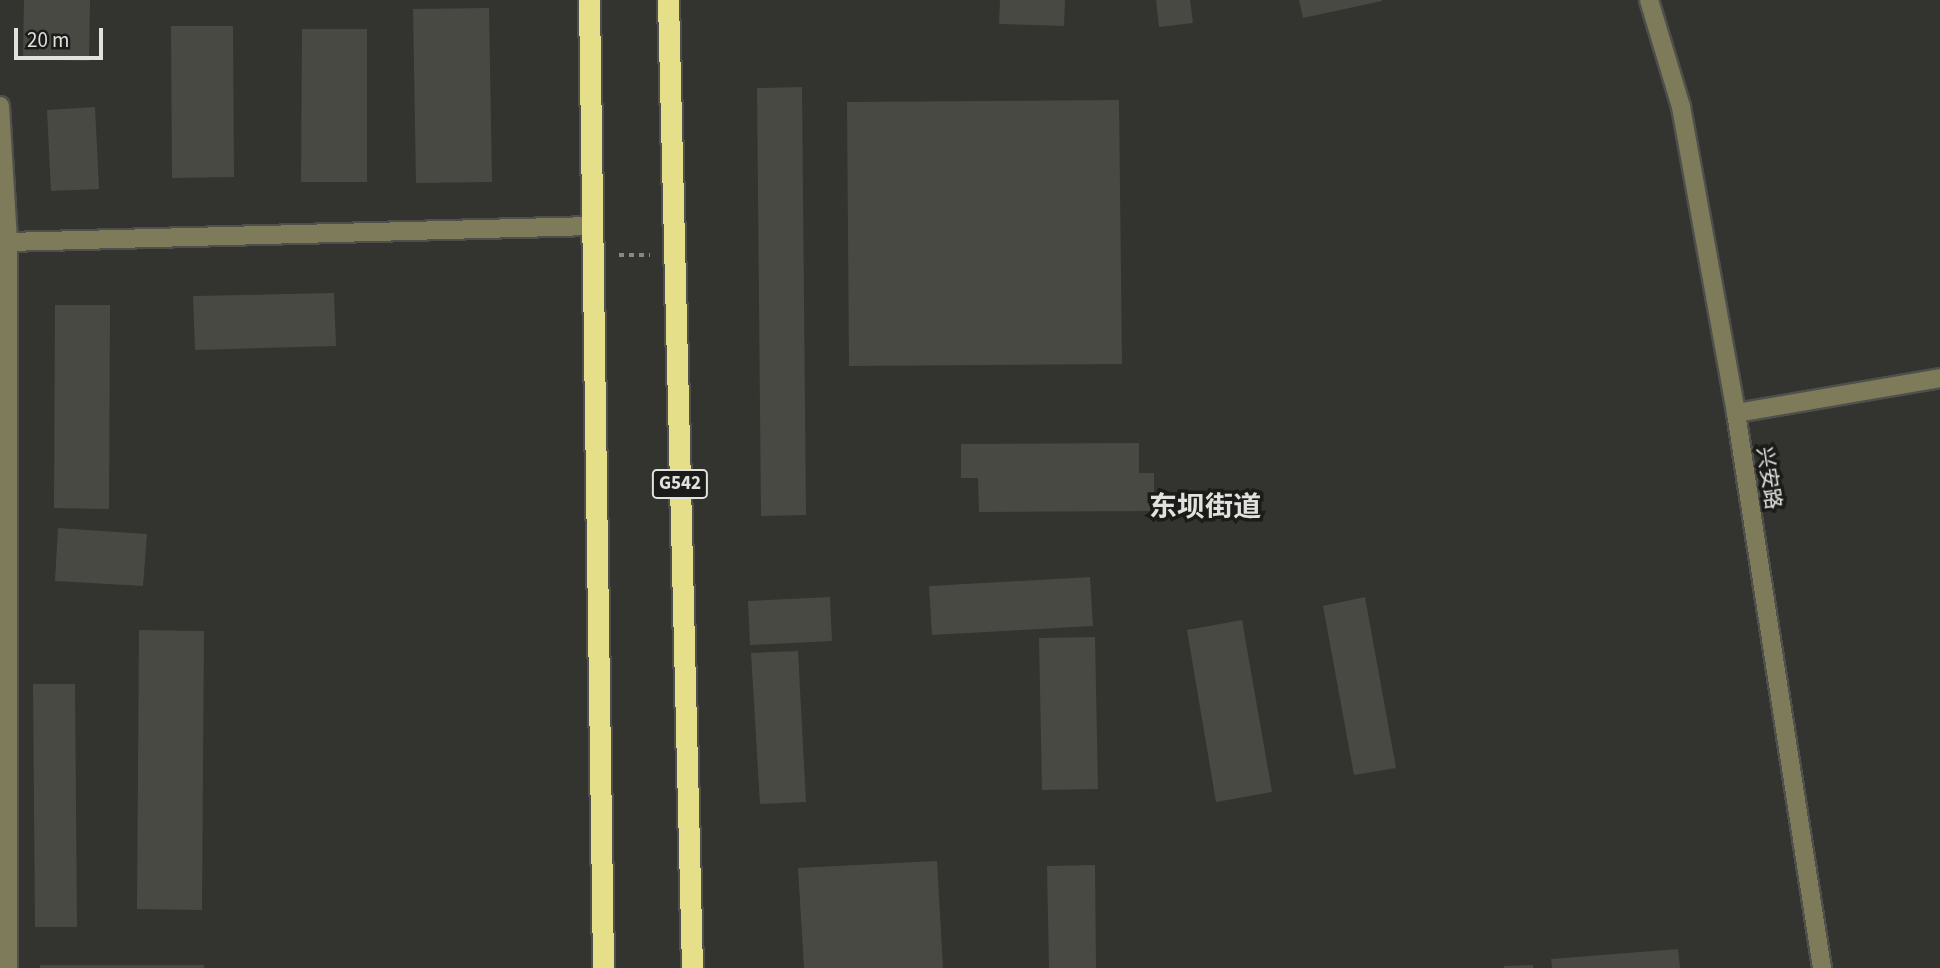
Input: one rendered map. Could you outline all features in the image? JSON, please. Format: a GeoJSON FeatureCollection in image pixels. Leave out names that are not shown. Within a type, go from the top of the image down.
{"type":"FeatureCollection","features":[{"type":"Feature","properties":{"kind":"highway"},"geometry":{"type":"LineString","coordinates":[[589,0],[590,226],[603,968]]}},
{"type":"Feature","properties":{"kind":"highway","name":"G542"},"geometry":{"type":"LineString","coordinates":[[668,0],[692,968]]}},
{"type":"Feature","properties":{"kind":"street","name":"兴安路"},"geometry":{"type":"LineString","coordinates":[[1648,0],[1681,107],[1736,413],[1822,968]]}},
{"type":"Feature","properties":{"kind":"street"},"geometry":{"type":"LineString","coordinates":[[0,106],[8,242],[4,617],[8,968]]}},
{"type":"Feature","properties":{"kind":"street"},"geometry":{"type":"LineString","coordinates":[[8,242],[590,226]]}},
{"type":"Feature","properties":{"kind":"street"},"geometry":{"type":"LineString","coordinates":[[1736,413],[1940,378]]}},
{"type":"Feature","properties":{"kind":"path"},"geometry":{"type":"LineString","coordinates":[[618,265],[619,254],[674,256]]}},
{"type":"Feature","properties":{"kind":"building"},"geometry":{"type":"Polygon","coordinates":[[[24,0],[90,0],[89,61],[23,59],[24,0]]]}},
{"type":"Feature","properties":{"kind":"building"},"geometry":{"type":"Polygon","coordinates":[[[1000,0],[1065,0],[1064,26],[999,24],[1000,0]]]}},
{"type":"Feature","properties":{"kind":"building"},"geometry":{"type":"Polygon","coordinates":[[[1156,0],[1190,0],[1193,23],[1159,27],[1156,0]]]}},
{"type":"Feature","properties":{"kind":"building"},"geometry":{"type":"Polygon","coordinates":[[[1299,0],[1382,0],[1382,1],[1303,18],[1299,0]]]}},
{"type":"Feature","properties":{"kind":"building"},"geometry":{"type":"Polygon","coordinates":[[[489,8],[492,182],[416,183],[413,9],[489,8]]]}},
{"type":"Feature","properties":{"kind":"building"},"geometry":{"type":"Polygon","coordinates":[[[171,26],[233,26],[234,177],[172,178],[171,26]]]}},
{"type":"Feature","properties":{"kind":"building"},"geometry":{"type":"Polygon","coordinates":[[[302,29],[367,29],[367,182],[301,182],[302,29]]]}},
{"type":"Feature","properties":{"kind":"building"},"geometry":{"type":"Polygon","coordinates":[[[802,87],[806,515],[761,516],[757,88],[802,87]]]}},
{"type":"Feature","properties":{"kind":"building"},"geometry":{"type":"Polygon","coordinates":[[[1119,100],[1122,364],[849,366],[847,102],[1119,100]]]}},
{"type":"Feature","properties":{"kind":"building"},"geometry":{"type":"Polygon","coordinates":[[[95,107],[99,189],[51,191],[47,110],[95,107]]]}},
{"type":"Feature","properties":{"kind":"building"},"geometry":{"type":"Polygon","coordinates":[[[334,293],[336,346],[195,350],[193,296],[334,293]]]}},
{"type":"Feature","properties":{"kind":"building"},"geometry":{"type":"Polygon","coordinates":[[[55,305],[110,305],[109,509],[54,508],[55,305]]]}},
{"type":"Feature","properties":{"kind":"building"},"geometry":{"type":"Polygon","coordinates":[[[1139,443],[1139,473],[1154,473],[1154,511],[979,512],[978,478],[961,478],[961,444],[1139,443]]]}},
{"type":"Feature","properties":{"kind":"building"},"geometry":{"type":"Polygon","coordinates":[[[58,528],[147,534],[143,586],[55,581],[58,528]]]}},
{"type":"Feature","properties":{"kind":"building"},"geometry":{"type":"Polygon","coordinates":[[[1090,577],[1093,626],[932,635],[929,586],[1090,577]]]}},
{"type":"Feature","properties":{"kind":"building"},"geometry":{"type":"Polygon","coordinates":[[[830,597],[832,641],[750,645],[748,601],[830,597]]]}},
{"type":"Feature","properties":{"kind":"building"},"geometry":{"type":"Polygon","coordinates":[[[1365,597],[1396,768],[1354,775],[1323,606],[1365,597]]]}},
{"type":"Feature","properties":{"kind":"building"},"geometry":{"type":"Polygon","coordinates":[[[1242,620],[1272,792],[1216,802],[1187,630],[1242,620]]]}},
{"type":"Feature","properties":{"kind":"building"},"geometry":{"type":"Polygon","coordinates":[[[139,630],[204,631],[202,910],[137,909],[139,630]]]}},
{"type":"Feature","properties":{"kind":"building"},"geometry":{"type":"Polygon","coordinates":[[[1095,637],[1098,789],[1042,790],[1039,638],[1095,637]]]}},
{"type":"Feature","properties":{"kind":"building"},"geometry":{"type":"Polygon","coordinates":[[[798,651],[806,802],[760,804],[751,653],[798,651]]]}},
{"type":"Feature","properties":{"kind":"building"},"geometry":{"type":"Polygon","coordinates":[[[33,684],[75,684],[77,927],[35,927],[33,684]]]}},
{"type":"Feature","properties":{"kind":"building"},"geometry":{"type":"Polygon","coordinates":[[[937,861],[943,968],[804,968],[798,868],[937,861]]]}},
{"type":"Feature","properties":{"kind":"building"},"geometry":{"type":"Polygon","coordinates":[[[1095,865],[1096,968],[1049,968],[1047,866],[1095,865]]]}},
{"type":"Feature","properties":{"kind":"building"},"geometry":{"type":"Polygon","coordinates":[[[1678,949],[1680,968],[1552,968],[1551,959],[1678,949]]]}},
{"type":"Feature","properties":{"kind":"building"},"geometry":{"type":"Polygon","coordinates":[[[40,965],[204,965],[204,968],[40,968],[40,965]]]}},
{"type":"Feature","properties":{"kind":"building"},"geometry":{"type":"Polygon","coordinates":[[[1533,965],[1533,968],[1504,968],[1504,966],[1533,965]]]}},
{"type":"Feature","properties":{"kind":"district","name":"东坝街道"},"geometry":{"type":"Point","coordinates":[1205,507]}}]}
